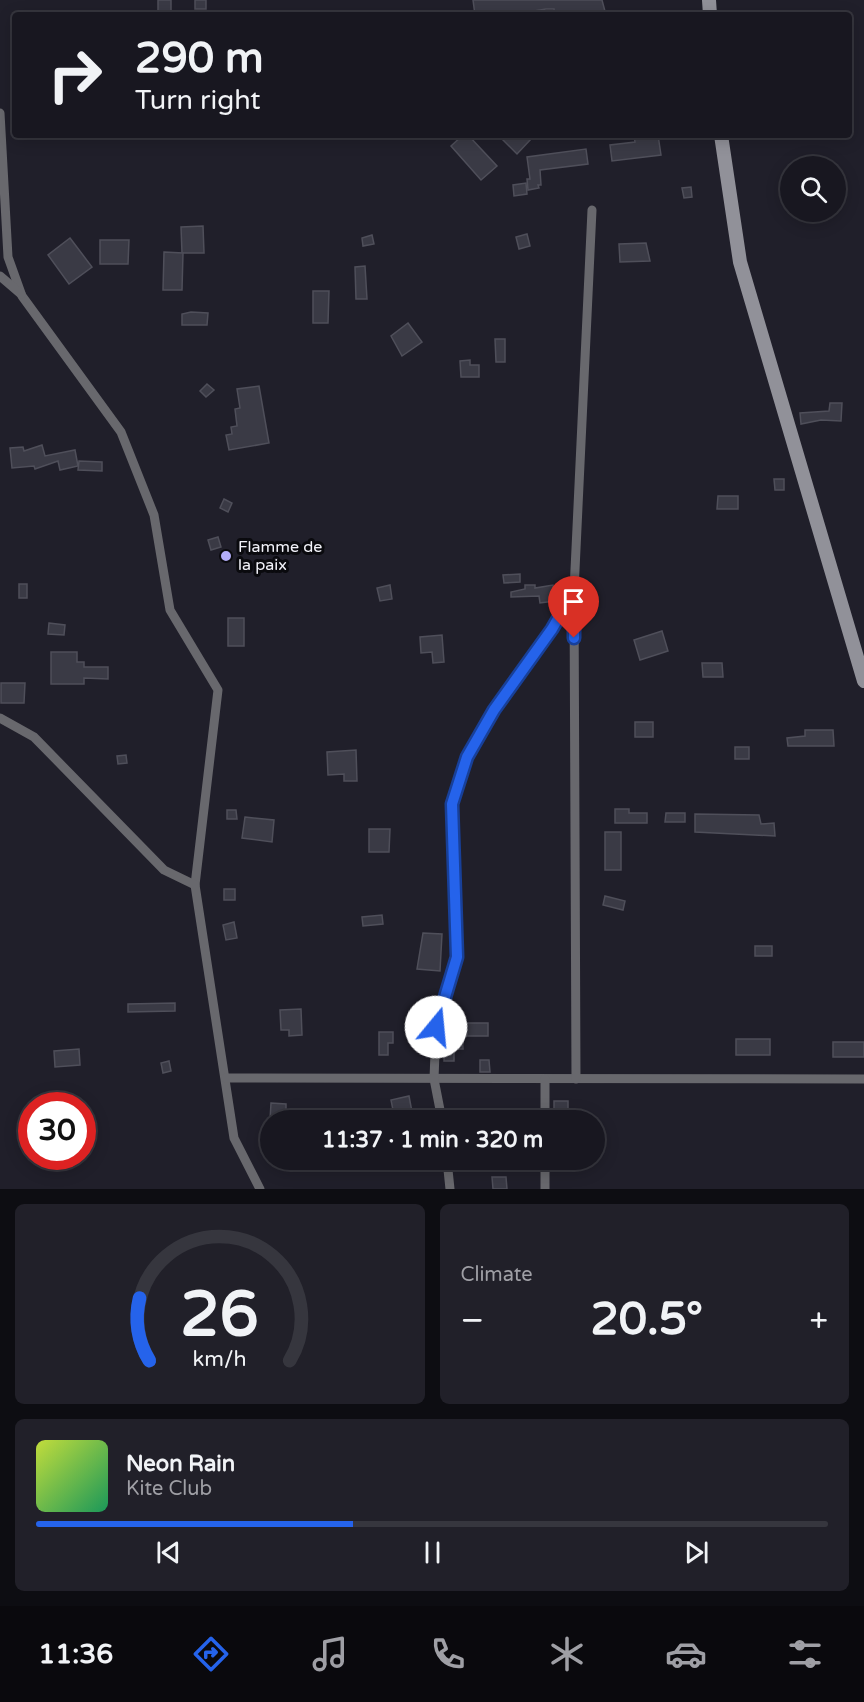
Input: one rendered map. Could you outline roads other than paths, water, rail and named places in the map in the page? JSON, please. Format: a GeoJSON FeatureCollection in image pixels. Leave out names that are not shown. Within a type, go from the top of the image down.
{"type":"FeatureCollection","features":[{"type":"Feature","properties":{"kind":"main road"},"geometry":{"type":"LineString","coordinates":[[721,138],[740,262],[864,681]]}},
{"type":"Feature","properties":{"kind":"street"},"geometry":{"type":"LineString","coordinates":[[0,114],[8,257],[22,296]]}},
{"type":"Feature","properties":{"kind":"street"},"geometry":{"type":"LineString","coordinates":[[576,1079],[574,591],[592,210]]}},
{"type":"Feature","properties":{"kind":"street"},"geometry":{"type":"LineString","coordinates":[[0,276],[22,296],[121,432],[154,515],[170,610],[218,690],[195,885],[234,1138],[260,1189]]}},
{"type":"Feature","properties":{"kind":"street"},"geometry":{"type":"LineString","coordinates":[[440,1110],[435,1079],[436,1027],[457,957],[452,804],[467,757],[494,710],[552,629],[574,591]]}},
{"type":"Feature","properties":{"kind":"street"},"geometry":{"type":"LineString","coordinates":[[0,718],[34,737],[164,870],[195,885]]}},
{"type":"Feature","properties":{"kind":"street"},"geometry":{"type":"LineString","coordinates":[[226,1078],[864,1079]]}},
{"type":"Feature","properties":{"kind":"street"},"geometry":{"type":"LineString","coordinates":[[545,1079],[545,1110]]}},
{"type":"Feature","properties":{"kind":"street"},"geometry":{"type":"LineString","coordinates":[[448,1170],[450,1189]]}},
{"type":"Feature","properties":{"kind":"street"},"geometry":{"type":"LineString","coordinates":[[545,1170],[545,1189]]}},
{"type":"Feature","properties":{"kind":"place","name":"Flamme de la paix"},"geometry":{"type":"Point","coordinates":[226,556]}}]}
